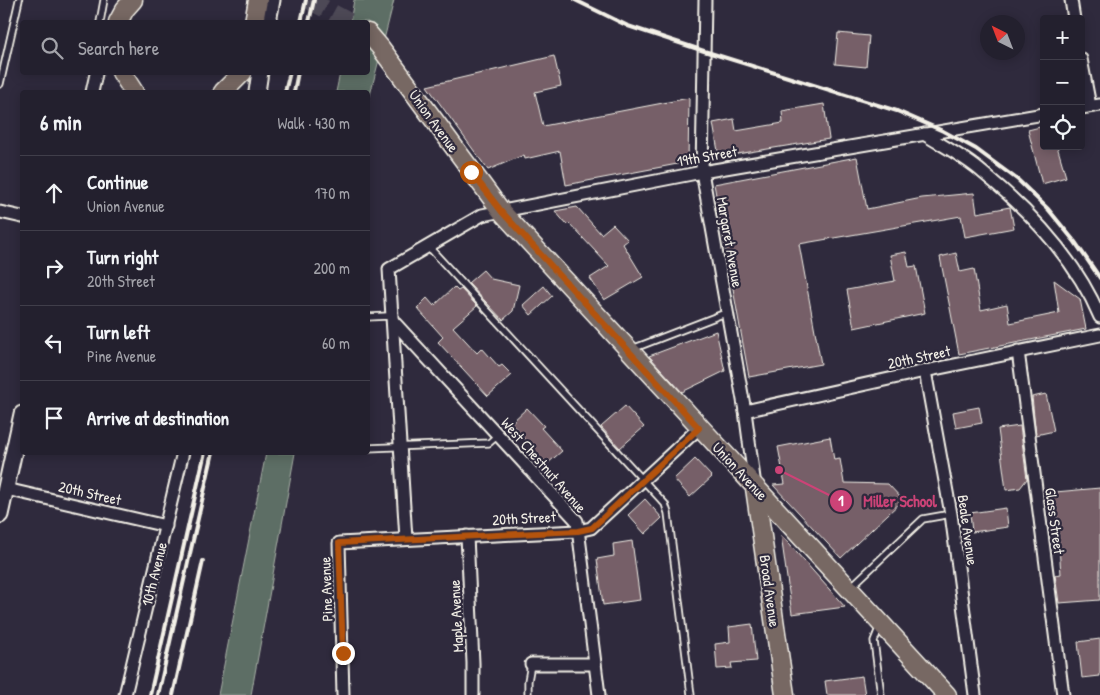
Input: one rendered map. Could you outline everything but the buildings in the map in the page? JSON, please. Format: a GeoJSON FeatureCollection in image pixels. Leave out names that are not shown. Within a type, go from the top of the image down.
{"type":"FeatureCollection","features":[{"type":"Feature","properties":{"kind":"main road"},"geometry":{"type":"LineString","coordinates":[[119,20],[133,0]]}},
{"type":"Feature","properties":{"kind":"main road"},"geometry":{"type":"LineString","coordinates":[[254,20],[258,0]]}},
{"type":"Feature","properties":{"kind":"main road","name":"Union Avenue"},"geometry":{"type":"LineString","coordinates":[[370,35],[502,212],[947,695]]}},
{"type":"Feature","properties":{"kind":"main road"},"geometry":{"type":"LineString","coordinates":[[123,75],[133,90]]}},
{"type":"Feature","properties":{"kind":"main road"},"geometry":{"type":"LineString","coordinates":[[225,90],[241,75]]}},
{"type":"Feature","properties":{"kind":"main road"},"geometry":{"type":"LineString","coordinates":[[241,90],[244,75]]}},
{"type":"Feature","properties":{"kind":"main road","name":"Broad Avenue"},"geometry":{"type":"LineString","coordinates":[[755,488],[785,695]]}},
{"type":"Feature","properties":{"kind":"street"},"geometry":{"type":"LineString","coordinates":[[268,20],[272,0]]}},
{"type":"Feature","properties":{"kind":"street","name":"Margaret Avenue"},"geometry":{"type":"LineString","coordinates":[[705,0],[702,172],[745,411],[755,488]]}},
{"type":"Feature","properties":{"kind":"street"},"geometry":{"type":"LineString","coordinates":[[1071,0],[1073,15]]}},
{"type":"Feature","properties":{"kind":"street"},"geometry":{"type":"LineString","coordinates":[[1081,60],[1090,106]]}},
{"type":"Feature","properties":{"kind":"street"},"geometry":{"type":"LineString","coordinates":[[92,90],[96,75]]}},
{"type":"Feature","properties":{"kind":"street"},"geometry":{"type":"LineString","coordinates":[[257,90],[260,75]]}},
{"type":"Feature","properties":{"kind":"street","name":"19th Street"},"geometry":{"type":"LineString","coordinates":[[393,321],[389,269],[482,215],[702,172],[1040,115]]}},
{"type":"Feature","properties":{"kind":"street"},"geometry":{"type":"LineString","coordinates":[[924,134],[981,171],[1022,207],[1069,261],[1092,299],[1100,317]]}},
{"type":"Feature","properties":{"kind":"street"},"geometry":{"type":"LineString","coordinates":[[0,212],[20,217]]}},
{"type":"Feature","properties":{"kind":"street"},"geometry":{"type":"LineString","coordinates":[[393,321],[406,539]]}},
{"type":"Feature","properties":{"kind":"street","name":"West Chestnut Avenue"},"geometry":{"type":"LineString","coordinates":[[393,321],[577,521],[599,695]]}},
{"type":"Feature","properties":{"kind":"street","name":"20th Street"},"geometry":{"type":"LineString","coordinates":[[745,411],[924,371],[1100,335]]}},
{"type":"Feature","properties":{"kind":"street","name":"Glass Street"},"geometry":{"type":"LineString","coordinates":[[1018,352],[1063,695]]}},
{"type":"Feature","properties":{"kind":"street","name":"Beale Avenue"},"geometry":{"type":"LineString","coordinates":[[924,371],[952,514],[974,695]]}},
{"type":"Feature","properties":{"kind":"street"},"geometry":{"type":"LineString","coordinates":[[0,515],[20,423]]}},
{"type":"Feature","properties":{"kind":"street","name":"20th Street"},"geometry":{"type":"LineString","coordinates":[[339,543],[578,531],[592,528],[699,428]]}},
{"type":"Feature","properties":{"kind":"street","name":"10th Avenue"},"geometry":{"type":"LineString","coordinates":[[125,695],[182,455]]}},
{"type":"Feature","properties":{"kind":"street","name":"20th Street"},"geometry":{"type":"LineString","coordinates":[[6,489],[166,526]]}},
{"type":"Feature","properties":{"kind":"street","name":"Maple Avenue"},"geometry":{"type":"LineString","coordinates":[[467,536],[473,663],[472,695]]}},
{"type":"Feature","properties":{"kind":"street","name":"Pine Avenue"},"geometry":{"type":"LineString","coordinates":[[339,543],[343,695]]}},
{"type":"Feature","properties":{"kind":"street"},"geometry":{"type":"LineString","coordinates":[[531,664],[595,664]]}},
{"type":"Feature","properties":{"kind":"lane"},"geometry":{"type":"LineString","coordinates":[[0,84],[18,0]]}},
{"type":"Feature","properties":{"kind":"lane"},"geometry":{"type":"LineString","coordinates":[[100,20],[104,0]]}},
{"type":"Feature","properties":{"kind":"lane"},"geometry":{"type":"LineString","coordinates":[[428,246],[665,504],[668,513],[691,695]]}},
{"type":"Feature","properties":{"kind":"lane"},"geometry":{"type":"LineString","coordinates":[[628,350],[728,312]]}},
{"type":"Feature","properties":{"kind":"lane"},"geometry":{"type":"LineString","coordinates":[[370,317],[388,316],[393,321]]}},
{"type":"Feature","properties":{"kind":"lane"},"geometry":{"type":"LineString","coordinates":[[370,448],[489,443],[498,435]]}},
{"type":"Feature","properties":{"kind":"lane"},"geometry":{"type":"LineString","coordinates":[[849,590],[923,519],[952,514]]}},
{"type":"Feature","properties":{"kind":"lane"},"geometry":{"type":"LineString","coordinates":[[881,624],[874,641],[881,695]]}},
{"type":"Feature","properties":{"kind":"lane"},"geometry":{"type":"LineString","coordinates":[[528,695],[531,664]]}},
{"type":"Feature","properties":{"kind":"green space"},"geometry":{"type":"Polygon","coordinates":[[[354,0],[394,0],[370,95],[370,90],[336,90],[340,75],[370,75],[370,20],[350,20],[354,0]]]}},
{"type":"Feature","properties":{"kind":"green space"},"geometry":{"type":"Polygon","coordinates":[[[266,455],[295,455],[251,695],[218,695],[266,455]]]}},
{"type":"Feature","properties":{"kind":"tunnel"},"geometry":{"type":"LineString","coordinates":[[309,0],[345,20]]}},
{"type":"Feature","properties":{"kind":"railway"},"geometry":{"type":"LineString","coordinates":[[301,20],[306,0]]}},
{"type":"Feature","properties":{"kind":"railway"},"geometry":{"type":"LineString","coordinates":[[309,20],[314,0]]}},
{"type":"Feature","properties":{"kind":"railway"},"geometry":{"type":"LineString","coordinates":[[575,0],[628,26],[897,111],[943,131],[976,149],[1018,180],[1048,209],[1075,242],[1100,278]]}},
{"type":"Feature","properties":{"kind":"railway"},"geometry":{"type":"LineString","coordinates":[[286,90],[289,75]]}},
{"type":"Feature","properties":{"kind":"railway"},"geometry":{"type":"LineString","coordinates":[[294,90],[297,75]]}},
{"type":"Feature","properties":{"kind":"railway"},"geometry":{"type":"LineString","coordinates":[[150,695],[204,455]]}},
{"type":"Feature","properties":{"kind":"railway"},"geometry":{"type":"LineString","coordinates":[[158,695],[212,455]]}},
{"type":"Feature","properties":{"kind":"railway"},"geometry":{"type":"LineString","coordinates":[[173,695],[203,561]]}},
{"type":"Feature","properties":{"kind":"place","name":"Miller School"},"geometry":{"type":"Point","coordinates":[779,470]}},
{"type":"Feature","properties":{"kind":"route"},"geometry":{"type":"LineString","coordinates":[[343,653],[339,543],[578,531],[592,528],[699,428],[502,212],[471,172]]}}]}
